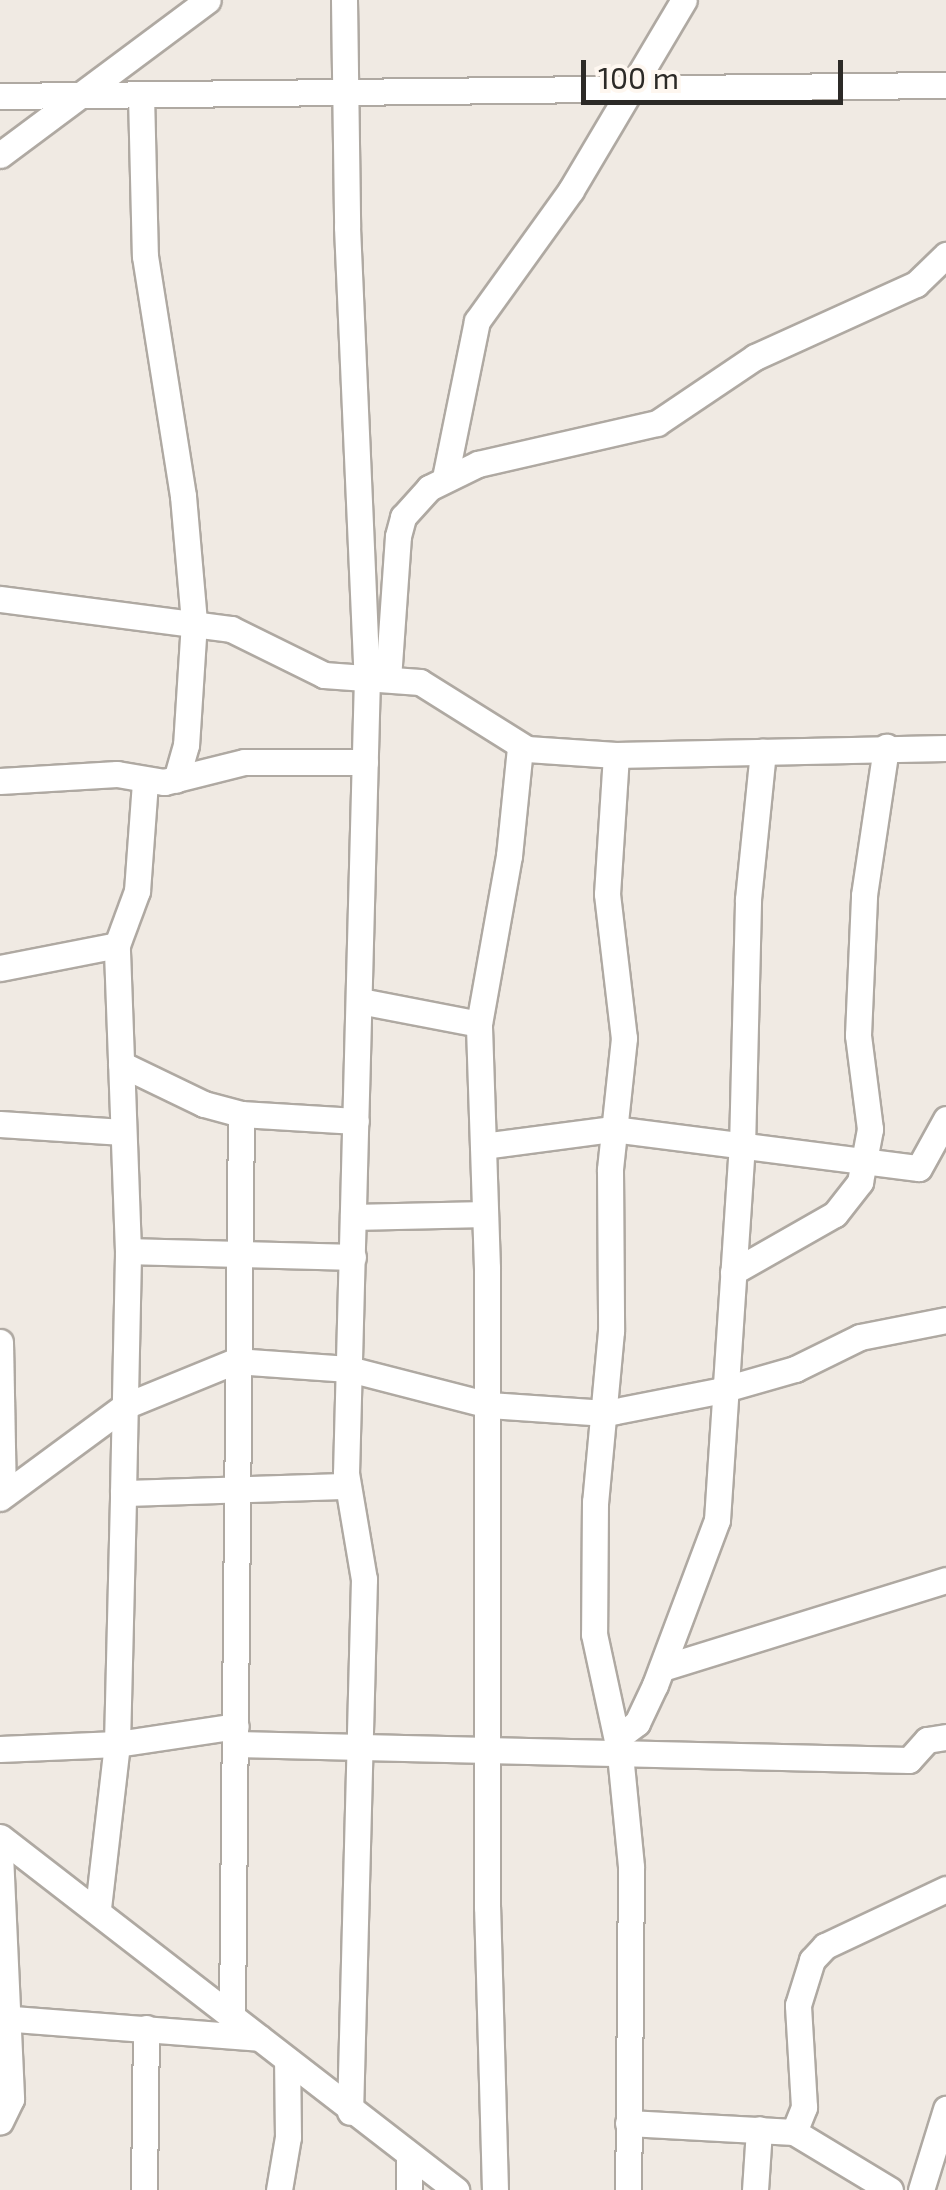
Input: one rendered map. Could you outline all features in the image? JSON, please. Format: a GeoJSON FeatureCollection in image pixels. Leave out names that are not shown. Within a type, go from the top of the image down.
{"type":"FeatureCollection","features":[{"type":"Feature","properties":{"kind":"street"},"geometry":{"type":"LineString","coordinates":[[0,155],[208,0]]}},
{"type":"Feature","properties":{"kind":"street"},"geometry":{"type":"LineString","coordinates":[[344,0],[345,96],[378,678]]}},
{"type":"Feature","properties":{"kind":"street"},"geometry":{"type":"LineString","coordinates":[[445,478],[478,321],[571,190],[684,0]]}},
{"type":"Feature","properties":{"kind":"street"},"geometry":{"type":"LineString","coordinates":[[0,96],[628,94],[946,85]]}},
{"type":"Feature","properties":{"kind":"street"},"geometry":{"type":"LineString","coordinates":[[141,95],[145,256],[183,496],[194,622],[186,745],[176,780]]}},
{"type":"Feature","properties":{"kind":"street"},"geometry":{"type":"LineString","coordinates":[[350,2112],[364,1580],[346,1486],[365,762],[403,517],[445,478],[478,464],[657,423],[755,358],[916,284],[946,255]]}},
{"type":"Feature","properties":{"kind":"street"},"geometry":{"type":"LineString","coordinates":[[0,599],[194,622],[253,636],[324,675],[434,687],[520,747],[616,755],[946,748]]}},
{"type":"Feature","properties":{"kind":"street"},"geometry":{"type":"LineString","coordinates":[[495,2190],[489,1405],[479,1024],[520,747]]}},
{"type":"Feature","properties":{"kind":"street"},"geometry":{"type":"LineString","coordinates":[[734,1272],[835,1214],[858,1190],[866,1163],[870,1129],[858,1034],[862,935],[886,747]]}},
{"type":"Feature","properties":{"kind":"street"},"geometry":{"type":"LineString","coordinates":[[618,1746],[637,1723],[662,1668],[716,1528],[742,1148],[748,900],[762,752]]}},
{"type":"Feature","properties":{"kind":"street"},"geometry":{"type":"LineString","coordinates":[[616,755],[607,894],[624,1038],[612,1130],[606,1412],[595,1502],[595,1642],[618,1746],[633,1901],[628,2190]]}},
{"type":"Feature","properties":{"kind":"street"},"geometry":{"type":"LineString","coordinates":[[0,780],[117,774],[145,780],[176,780],[244,762],[365,762]]}},
{"type":"Feature","properties":{"kind":"street"},"geometry":{"type":"LineString","coordinates":[[98,1908],[116,1744],[125,1406],[128,1251],[118,945],[137,891],[145,780]]}},
{"type":"Feature","properties":{"kind":"street"},"geometry":{"type":"LineString","coordinates":[[0,968],[118,945]]}},
{"type":"Feature","properties":{"kind":"street"},"geometry":{"type":"LineString","coordinates":[[360,1001],[479,1024]]}},
{"type":"Feature","properties":{"kind":"street"},"geometry":{"type":"LineString","coordinates":[[121,1064],[204,1104],[241,1114],[356,1121]]}},
{"type":"Feature","properties":{"kind":"street"},"geometry":{"type":"LineString","coordinates":[[232,2016],[235,1361],[241,1114]]}},
{"type":"Feature","properties":{"kind":"street"},"geometry":{"type":"LineString","coordinates":[[483,1146],[612,1130],[923,1167],[946,1119]]}},
{"type":"Feature","properties":{"kind":"street"},"geometry":{"type":"LineString","coordinates":[[0,1124],[123,1132]]}},
{"type":"Feature","properties":{"kind":"street"},"geometry":{"type":"LineString","coordinates":[[353,1217],[485,1214]]}},
{"type":"Feature","properties":{"kind":"street"},"geometry":{"type":"LineString","coordinates":[[128,1251],[353,1258]]}},
{"type":"Feature","properties":{"kind":"street"},"geometry":{"type":"LineString","coordinates":[[2,1496],[125,1406],[235,1361],[349,1368],[489,1405],[606,1412],[726,1389],[795,1368],[860,1337],[946,1320]]}},
{"type":"Feature","properties":{"kind":"street"},"geometry":{"type":"LineString","coordinates":[[0,1342],[2,1496]]}},
{"type":"Feature","properties":{"kind":"street"},"geometry":{"type":"LineString","coordinates":[[123,1493],[235,1485],[346,1486]]}},
{"type":"Feature","properties":{"kind":"street"},"geometry":{"type":"LineString","coordinates":[[662,1668],[946,1580]]}},
{"type":"Feature","properties":{"kind":"street"},"geometry":{"type":"LineString","coordinates":[[0,1748],[236,1735],[358,1746],[490,1751],[618,1746],[909,1760],[928,1740],[946,1737]]}},
{"type":"Feature","properties":{"kind":"street"},"geometry":{"type":"LineString","coordinates":[[0,1837],[98,1908],[350,2112],[456,2190]]}},
{"type":"Feature","properties":{"kind":"street"},"geometry":{"type":"LineString","coordinates":[[0,1854],[4,2018],[11,2099],[0,2122]]}},
{"type":"Feature","properties":{"kind":"street"},"geometry":{"type":"LineString","coordinates":[[794,2132],[804,2107],[798,2005],[812,1960],[825,1946],[946,1889]]}},
{"type":"Feature","properties":{"kind":"street"},"geometry":{"type":"LineString","coordinates":[[4,2018],[259,2038]]}},
{"type":"Feature","properties":{"kind":"street"},"geometry":{"type":"LineString","coordinates":[[144,2190],[146,2028]]}},
{"type":"Feature","properties":{"kind":"street"},"geometry":{"type":"LineString","coordinates":[[280,2190],[288,2137],[287,2060]]}},
{"type":"Feature","properties":{"kind":"street"},"geometry":{"type":"LineString","coordinates":[[920,2190],[946,2109]]}},
{"type":"Feature","properties":{"kind":"street"},"geometry":{"type":"LineString","coordinates":[[628,2124],[794,2132],[890,2190]]}},
{"type":"Feature","properties":{"kind":"street"},"geometry":{"type":"LineString","coordinates":[[755,2190],[759,2129]]}},
{"type":"Feature","properties":{"kind":"street"},"geometry":{"type":"LineString","coordinates":[[409,2155],[409,2190]]}}]}
